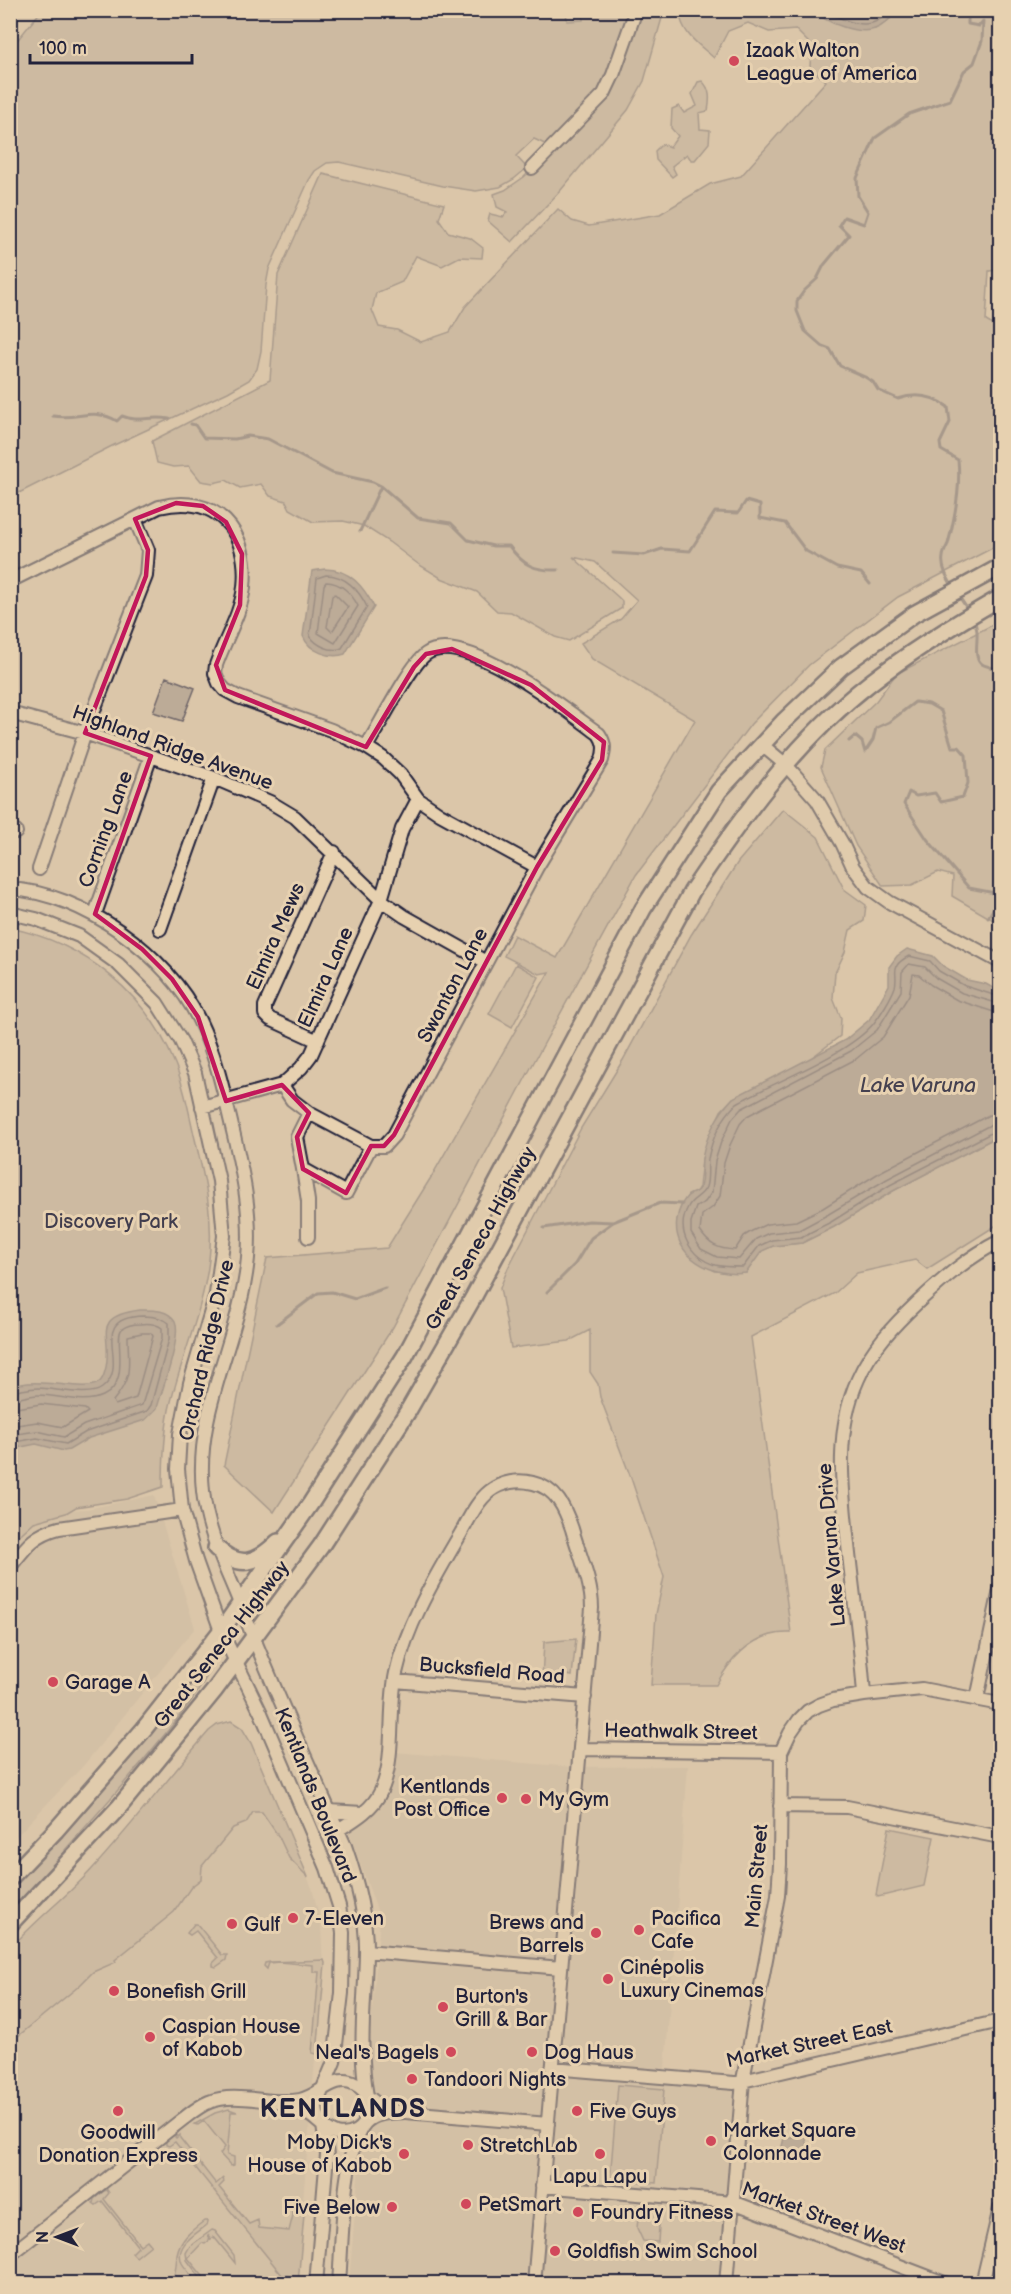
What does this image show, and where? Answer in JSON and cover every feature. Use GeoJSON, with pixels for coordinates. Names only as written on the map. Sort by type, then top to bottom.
{"type":"FeatureCollection","features":[{"type":"Feature","properties":{"kind":"main road","name":"Great Seneca Highway"},"geometry":{"type":"LineString","coordinates":[[10,1878],[56,1830],[144,1729],[221,1631],[311,1503],[405,1356],[643,909],[719,791],[834,673],[914,614],[1000,567]]}},
{"type":"Feature","properties":{"kind":"main road","name":"Great Seneca Highway"},"geometry":{"type":"LineString","coordinates":[[10,1924],[120,1806],[214,1691],[321,1546],[408,1411],[473,1298],[692,891],[730,835],[786,765],[843,706],[869,684],[926,643],[1000,598]]}},
{"type":"Feature","properties":{"kind":"main road"},"geometry":{"type":"LineString","coordinates":[[216,1548],[226,1557],[237,1561],[260,1558],[277,1543],[311,1503]]}},
{"type":"Feature","properties":{"kind":"street"},"geometry":{"type":"LineString","coordinates":[[532,168],[604,94],[636,10]]}},
{"type":"Feature","properties":{"kind":"street"},"geometry":{"type":"LineString","coordinates":[[10,581],[159,507],[176,503],[203,506],[234,530],[242,554],[244,587],[240,605],[216,665],[219,683],[225,690],[238,697],[310,722],[366,747],[383,758],[400,774],[418,799],[440,814],[537,867]]}},
{"type":"Feature","properties":{"kind":"street"},"geometry":{"type":"LineString","coordinates":[[39,869],[85,733],[146,576],[148,550],[135,519]]}},
{"type":"Feature","properties":{"kind":"street","name":"Swanton Lane"},"geometry":{"type":"LineString","coordinates":[[366,747],[414,667],[426,654],[439,649],[452,649],[508,672],[531,685],[599,734],[604,742],[602,760],[537,867],[394,1135],[384,1146],[370,1146]]}},
{"type":"Feature","properties":{"kind":"street","name":"Highland Ridge Avenue"},"geometry":{"type":"LineString","coordinates":[[10,713],[85,733],[214,778],[270,802],[295,817],[334,852],[381,900],[404,916],[486,962]]}},
{"type":"Feature","properties":{"kind":"street"},"geometry":{"type":"LineString","coordinates":[[762,745],[786,765],[817,800],[853,867],[868,887],[889,902],[1000,962]]}},
{"type":"Feature","properties":{"kind":"street","name":"Corning Lane"},"geometry":{"type":"LineString","coordinates":[[95,914],[151,756]]}},
{"type":"Feature","properties":{"kind":"street"},"geometry":{"type":"LineString","coordinates":[[160,929],[214,778]]}},
{"type":"Feature","properties":{"kind":"street","name":"Elmira Lane"},"geometry":{"type":"LineString","coordinates":[[202,1107],[282,1085],[301,1068],[318,1041],[381,900],[402,829],[418,799]]}},
{"type":"Feature","properties":{"kind":"street","name":"Elmira Mews"},"geometry":{"type":"LineString","coordinates":[[318,1041],[270,1019],[265,1014],[265,1006],[334,852]]}},
{"type":"Feature","properties":{"kind":"street","name":"Orchard Ridge Drive"},"geometry":{"type":"LineString","coordinates":[[10,889],[68,902],[95,914],[142,949],[178,988],[198,1017],[213,1052],[247,1198],[249,1241],[241,1299],[210,1406],[202,1452],[203,1490],[216,1548],[252,1637]]}},
{"type":"Feature","properties":{"kind":"street","name":"Orchard Ridge Drive"},"geometry":{"type":"LineString","coordinates":[[10,914],[36,919],[79,936],[118,964],[157,1003],[182,1041],[195,1073],[219,1181],[224,1236],[216,1294],[190,1383],[180,1434],[178,1469],[182,1510],[196,1561],[221,1631]]}},
{"type":"Feature","properties":{"kind":"street"},"geometry":{"type":"LineString","coordinates":[[282,1085],[292,1100],[309,1113],[370,1146],[346,1193],[303,1169]]}},
{"type":"Feature","properties":{"kind":"street"},"geometry":{"type":"LineString","coordinates":[[308,1237],[308,1201],[297,1137],[309,1113]]}},
{"type":"Feature","properties":{"kind":"street","name":"Lake Varuna Drive"},"geometry":{"type":"LineString","coordinates":[[864,1695],[842,1498],[842,1452],[849,1406],[863,1368],[899,1320],[955,1268],[1000,1242]]}},
{"type":"Feature","properties":{"kind":"street"},"geometry":{"type":"LineString","coordinates":[[338,1830],[378,1798],[385,1779],[395,1681],[401,1657],[426,1597],[479,1503],[488,1492],[502,1485],[526,1481],[544,1486],[560,1502],[569,1520],[589,1587],[592,1608],[534,2283]]}},
{"type":"Feature","properties":{"kind":"street"},"geometry":{"type":"LineString","coordinates":[[10,1567],[31,1541],[43,1532],[182,1510]]}},
{"type":"Feature","properties":{"kind":"street"},"geometry":{"type":"LineString","coordinates":[[977,1699],[1000,1590]]}},
{"type":"Feature","properties":{"kind":"street","name":"Kentlands Boulevard"},"geometry":{"type":"LineString","coordinates":[[221,1631],[261,1713],[315,1837],[339,1906],[343,1933],[342,1993],[334,2062],[325,2088]]}},
{"type":"Feature","properties":{"kind":"street","name":"Kentlands Boulevard"},"geometry":{"type":"LineString","coordinates":[[252,1637],[338,1830],[359,1892],[366,1951],[361,2051],[367,2096]]}},
{"type":"Feature","properties":{"kind":"street","name":"Bucksfield Road"},"geometry":{"type":"LineString","coordinates":[[395,1681],[585,1697]]}},
{"type":"Feature","properties":{"kind":"street","name":"Main Street"},"geometry":{"type":"LineString","coordinates":[[726,2283],[743,2080],[778,1896],[781,1752],[790,1733],[808,1711],[832,1700],[922,1689],[1000,1704]]}},
{"type":"Feature","properties":{"kind":"street","name":"Heathwalk Street"},"geometry":{"type":"LineString","coordinates":[[581,1749],[781,1752]]}},
{"type":"Feature","properties":{"kind":"street"},"geometry":{"type":"LineString","coordinates":[[780,1806],[847,1807],[1000,1837]]}},
{"type":"Feature","properties":{"kind":"street"},"geometry":{"type":"LineString","coordinates":[[330,1811],[362,1813]]}},
{"type":"Feature","properties":{"kind":"street"},"geometry":{"type":"LineString","coordinates":[[366,1951],[561,1968]]}},
{"type":"Feature","properties":{"kind":"street","name":"Market Street East"},"geometry":{"type":"LineString","coordinates":[[552,2067],[734,2083],[1000,2020]]}},
{"type":"Feature","properties":{"kind":"street"},"geometry":{"type":"LineString","coordinates":[[10,2255],[202,2105],[217,2099],[273,2101],[305,2099],[337,2081],[348,2081],[358,2085],[367,2096],[383,2108],[404,2112],[548,2124]]}},
{"type":"Feature","properties":{"kind":"street"},"geometry":{"type":"LineString","coordinates":[[316,2283],[327,2155],[323,2125],[317,2114],[316,2105],[325,2088]]}},
{"type":"Feature","properties":{"kind":"street"},"geometry":{"type":"LineString","coordinates":[[339,2283],[351,2157],[370,2109],[367,2096]]}},
{"type":"Feature","properties":{"kind":"street"},"geometry":{"type":"LineString","coordinates":[[273,2101],[305,2112],[336,2134],[345,2134],[360,2129],[366,2122],[382,2114],[404,2112]]}},
{"type":"Feature","properties":{"kind":"street","name":"Market Street West"},"geometry":{"type":"LineString","coordinates":[[542,2186],[733,2202],[947,2283]]}},
{"type":"Feature","properties":{"kind":"street"},"geometry":{"type":"LineString","coordinates":[[982,2283],[1000,2208]]}},
{"type":"Feature","properties":{"kind":"highlighted area"},"geometry":{"type":"Polygon","coordinates":[[[176,503],[203,506],[226,522],[242,554],[240,605],[216,665],[225,690],[366,747],[414,667],[426,654],[452,649],[531,685],[604,742],[602,760],[537,867],[394,1135],[384,1146],[371,1146],[346,1193],[303,1169],[297,1137],[309,1113],[282,1085],[226,1101],[198,1017],[172,979],[142,949],[95,914],[151,756],[85,733],[146,576],[148,550],[135,519],[176,503]]]}},
{"type":"Feature","properties":{"kind":"shaded area"},"geometry":{"type":"Polygon","coordinates":[[[154,1495],[195,1628],[84,1765],[11,1842],[11,1513],[87,1509],[154,1495]]]}},
{"type":"Feature","properties":{"kind":"shaded area"},"geometry":{"type":"Polygon","coordinates":[[[220,1735],[284,1823],[312,1888],[321,1924],[323,1967],[296,2283],[11,2283],[10,1956],[220,1735]]]}},
{"type":"Feature","properties":{"kind":"shaded area"},"geometry":{"type":"Polygon","coordinates":[[[394,1752],[573,1767],[688,1766],[664,2082],[734,2089],[718,2283],[349,2283],[380,1918],[341,1811],[389,1796],[394,1752]]]}},
{"type":"Feature","properties":{"kind":"green space"},"geometry":{"type":"Polygon","coordinates":[[[566,10],[567,21],[583,20],[583,12],[633,11],[604,88],[547,145],[534,139],[516,156],[527,168],[500,187],[476,191],[443,186],[339,162],[327,163],[315,171],[309,180],[269,269],[261,351],[257,369],[249,380],[11,497],[11,48],[41,11],[566,10]]]}},
{"type":"Feature","properties":{"kind":"green space"},"geometry":{"type":"Polygon","coordinates":[[[639,11],[664,11],[644,81],[628,110],[561,190],[512,242],[488,221],[490,214],[503,217],[507,212],[497,207],[494,194],[505,190],[524,177],[589,115],[639,11]]]}},
{"type":"Feature","properties":{"kind":"green space"},"geometry":{"type":"Polygon","coordinates":[[[679,11],[814,11],[817,14],[875,29],[890,19],[896,11],[1000,11],[1000,270],[989,271],[986,321],[1000,329],[1000,544],[898,597],[809,665],[751,724],[636,875],[393,1327],[274,1512],[224,1465],[267,1258],[387,1248],[430,1179],[549,972],[539,974],[504,956],[514,935],[557,958],[695,720],[592,659],[581,643],[621,619],[637,600],[595,562],[573,557],[622,601],[622,608],[569,641],[555,637],[511,612],[497,611],[477,592],[441,578],[364,526],[343,521],[313,522],[290,509],[286,501],[270,496],[261,484],[240,488],[226,480],[213,483],[201,481],[189,466],[173,467],[157,463],[152,441],[270,380],[278,275],[323,174],[444,204],[439,219],[448,232],[470,238],[483,248],[482,258],[459,257],[442,266],[416,256],[402,282],[376,293],[372,310],[379,327],[397,330],[421,342],[450,332],[465,307],[558,209],[572,221],[589,226],[660,214],[710,184],[741,176],[826,81],[810,68],[811,45],[796,30],[769,32],[748,23],[728,31],[714,58],[687,32],[679,11]]]}},
{"type":"Feature","properties":{"kind":"green space"},"geometry":{"type":"Polygon","coordinates":[[[702,81],[707,88],[709,99],[708,111],[699,113],[700,129],[710,130],[709,143],[695,160],[691,160],[687,154],[672,166],[676,174],[672,177],[656,160],[655,151],[662,144],[670,147],[678,136],[671,128],[672,109],[679,106],[684,113],[697,106],[692,94],[698,82],[702,81]]]}},
{"type":"Feature","properties":{"kind":"green space"},"geometry":{"type":"Polygon","coordinates":[[[1000,621],[1000,924],[952,896],[953,876],[938,872],[912,885],[883,886],[856,846],[821,767],[825,750],[876,701],[896,674],[1000,621]]]}},
{"type":"Feature","properties":{"kind":"green space"},"geometry":{"type":"Polygon","coordinates":[[[166,677],[195,688],[182,721],[153,712],[166,677]]]}},
{"type":"Feature","properties":{"kind":"green space"},"geometry":{"type":"Polygon","coordinates":[[[783,809],[818,837],[844,889],[866,905],[864,921],[850,930],[845,952],[835,973],[833,998],[841,1018],[840,1036],[807,1061],[733,1098],[721,1111],[702,1159],[699,1187],[696,1192],[688,1195],[682,1204],[677,1220],[714,1271],[746,1273],[761,1251],[773,1246],[802,1243],[834,1227],[893,1191],[1000,1135],[1000,1223],[927,1269],[915,1260],[857,1273],[835,1293],[751,1337],[791,1633],[766,1636],[746,1647],[729,1664],[716,1685],[651,1685],[656,1614],[664,1577],[631,1478],[600,1397],[598,1384],[590,1372],[590,1330],[569,1341],[511,1348],[500,1288],[508,1268],[581,1128],[623,1060],[691,935],[738,862],[783,809]]]}},
{"type":"Feature","properties":{"kind":"green space","name":"Discovery Park"},"geometry":{"type":"Polygon","coordinates":[[[10,928],[37,935],[88,959],[110,975],[148,1015],[163,1039],[182,1082],[205,1184],[210,1229],[209,1260],[202,1298],[169,1410],[164,1448],[163,1487],[127,1499],[76,1507],[66,1513],[34,1522],[13,1541],[11,1541],[10,928]]]}},
{"type":"Feature","properties":{"kind":"green space"},"geometry":{"type":"Polygon","coordinates":[[[516,964],[539,977],[512,1027],[489,1014],[516,964]]]}},
{"type":"Feature","properties":{"kind":"green space"},"geometry":{"type":"Polygon","coordinates":[[[576,1639],[572,1676],[567,1675],[566,1681],[542,1679],[544,1642],[576,1639]]]}},
{"type":"Feature","properties":{"kind":"green space"},"geometry":{"type":"Polygon","coordinates":[[[211,1656],[214,1662],[208,1674],[181,1715],[65,1850],[67,1854],[11,1914],[11,1888],[55,1841],[211,1656]]]}},
{"type":"Feature","properties":{"kind":"green space"},"geometry":{"type":"Polygon","coordinates":[[[231,1721],[242,1728],[251,1743],[308,1877],[289,1858],[279,1837],[262,1812],[253,1812],[246,1823],[233,1828],[202,1866],[201,1879],[191,1887],[174,1912],[115,1960],[116,1962],[93,1972],[11,2042],[11,1948],[93,1868],[209,1731],[217,1725],[231,1721]]]}},
{"type":"Feature","properties":{"kind":"green space"},"geometry":{"type":"Polygon","coordinates":[[[889,1828],[934,1837],[924,1886],[878,1897],[876,1895],[889,1828]]]}},
{"type":"Feature","properties":{"kind":"green space"},"geometry":{"type":"Polygon","coordinates":[[[194,1924],[197,1924],[222,1955],[227,1955],[226,1960],[216,1967],[213,1963],[218,1958],[196,1931],[190,1935],[187,1933],[194,1924]]]}},
{"type":"Feature","properties":{"kind":"green space"},"geometry":{"type":"Polygon","coordinates":[[[324,1960],[317,2054],[312,2053],[319,1972],[313,1972],[313,1965],[279,1962],[269,1963],[267,1969],[264,1966],[265,1963],[270,1962],[324,1960]]]}},
{"type":"Feature","properties":{"kind":"green space"},"geometry":{"type":"Polygon","coordinates":[[[618,2085],[664,2089],[656,2183],[610,2179],[618,2085]]]}},
{"type":"Feature","properties":{"kind":"green space"},"geometry":{"type":"Polygon","coordinates":[[[229,2109],[237,2112],[231,2112],[227,2155],[234,2157],[234,2165],[231,2166],[220,2154],[225,2147],[204,2121],[198,2125],[195,2124],[215,2113],[229,2109]]]}},
{"type":"Feature","properties":{"kind":"green space"},"geometry":{"type":"Polygon","coordinates":[[[180,2130],[175,2137],[180,2135],[216,2184],[223,2178],[224,2182],[219,2187],[249,2224],[258,2220],[259,2228],[289,2231],[293,2215],[292,2202],[305,2203],[298,2283],[290,2283],[291,2276],[282,2275],[175,2142],[169,2146],[166,2145],[166,2141],[180,2130]]]}},
{"type":"Feature","properties":{"kind":"green space"},"geometry":{"type":"Polygon","coordinates":[[[107,2190],[109,2193],[104,2199],[140,2245],[147,2240],[151,2245],[136,2257],[132,2253],[138,2247],[102,2201],[96,2205],[93,2203],[94,2199],[107,2190]]]}},
{"type":"Feature","properties":{"kind":"green space"},"geometry":{"type":"Polygon","coordinates":[[[639,2209],[660,2211],[658,2242],[643,2241],[637,2228],[639,2209]]]}},
{"type":"Feature","properties":{"kind":"green space"},"geometry":{"type":"Polygon","coordinates":[[[204,2221],[208,2221],[207,2225],[183,2245],[180,2257],[196,2283],[170,2283],[175,2273],[181,2244],[191,2231],[204,2221]]]}},
{"type":"Feature","properties":{"kind":"green space"},"geometry":{"type":"Polygon","coordinates":[[[212,2230],[234,2255],[235,2263],[214,2237],[211,2239],[208,2235],[210,2240],[205,2244],[202,2243],[188,2258],[206,2280],[202,2283],[187,2260],[186,2253],[190,2246],[212,2230]]]}},
{"type":"Feature","properties":{"kind":"water"},"geometry":{"type":"Polygon","coordinates":[[[814,11],[896,11],[881,26],[875,29],[860,30],[843,27],[826,20],[814,11]]]}},
{"type":"Feature","properties":{"kind":"water"},"geometry":{"type":"Polygon","coordinates":[[[325,569],[342,572],[355,580],[374,607],[345,654],[333,656],[315,650],[303,636],[312,571],[325,569]]]}},
{"type":"Feature","properties":{"kind":"water","name":"Lake Varuna"},"geometry":{"type":"Polygon","coordinates":[[[907,949],[933,956],[943,966],[967,980],[986,984],[1000,992],[1000,1135],[893,1191],[834,1227],[802,1243],[773,1246],[762,1251],[746,1273],[721,1272],[697,1262],[681,1244],[677,1232],[677,1219],[685,1199],[700,1187],[704,1150],[709,1134],[722,1111],[733,1098],[845,1040],[869,1020],[889,985],[889,967],[897,956],[907,949]]]}},
{"type":"Feature","properties":{"kind":"water"},"geometry":{"type":"Polygon","coordinates":[[[140,1310],[159,1311],[168,1314],[175,1321],[174,1350],[157,1408],[145,1420],[89,1438],[69,1450],[64,1451],[36,1444],[11,1449],[11,1387],[34,1383],[91,1386],[98,1383],[105,1371],[108,1324],[124,1313],[140,1310]]]}},
{"type":"Feature","properties":{"kind":"water"},"geometry":{"type":"Polygon","coordinates":[[[804,2135],[808,2149],[800,2160],[783,2154],[784,2151],[781,2150],[784,2138],[804,2135]]]}},
{"type":"Feature","properties":{"kind":"waterway"},"geometry":{"type":"LineString","coordinates":[[953,587],[943,565],[953,523],[959,481],[958,460],[941,450],[940,443],[950,422],[948,407],[924,396],[898,399],[878,390],[873,382],[865,377],[840,366],[830,349],[822,346],[805,331],[797,311],[797,301],[817,279],[824,265],[849,235],[839,225],[844,217],[864,224],[868,212],[858,196],[857,178],[875,138],[909,114],[950,100],[964,71],[974,63],[982,41],[983,21],[979,26],[968,24],[968,10]]}},
{"type":"Feature","properties":{"kind":"waterway"},"geometry":{"type":"LineString","coordinates":[[53,416],[93,414],[117,421],[122,416],[134,419],[169,419]]}},
{"type":"Feature","properties":{"kind":"waterway"},"geometry":{"type":"LineString","coordinates":[[191,424],[195,425],[204,438],[235,439],[248,436],[268,439],[332,473],[373,482],[381,486],[418,518],[451,523],[468,540],[493,546],[509,546],[530,566],[558,570]]}},
{"type":"Feature","properties":{"kind":"waterway"},"geometry":{"type":"LineString","coordinates":[[360,531],[381,486]]}},
{"type":"Feature","properties":{"kind":"waterway"},"geometry":{"type":"LineString","coordinates":[[613,553],[644,555],[662,549],[690,551],[715,512],[738,513],[746,501],[760,505],[760,518],[785,523],[806,551],[837,568],[861,573],[870,584]]}},
{"type":"Feature","properties":{"kind":"waterway"},"geometry":{"type":"LineString","coordinates":[[958,595],[968,610]]}},
{"type":"Feature","properties":{"kind":"waterway"},"geometry":{"type":"LineString","coordinates":[[973,618],[976,624],[979,660],[984,665],[1000,670]]}},
{"type":"Feature","properties":{"kind":"waterway"},"geometry":{"type":"LineString","coordinates":[[849,741],[855,736],[862,742],[865,752],[873,740],[876,728],[889,722],[915,702],[929,704],[941,711],[952,747],[959,747],[966,755],[968,783],[963,797],[941,802],[935,793],[916,796],[909,792],[904,804],[927,839],[969,888],[1000,894]]}},
{"type":"Feature","properties":{"kind":"waterway"},"geometry":{"type":"LineString","coordinates":[[1000,710],[997,721],[1000,732]]}},
{"type":"Feature","properties":{"kind":"waterway"},"geometry":{"type":"LineString","coordinates":[[988,918],[1000,897]]}},
{"type":"Feature","properties":{"kind":"waterway"},"geometry":{"type":"LineString","coordinates":[[544,1228],[589,1221],[613,1222],[660,1203],[682,1204]]}},
{"type":"Feature","properties":{"kind":"waterway"},"geometry":{"type":"LineString","coordinates":[[547,1292],[575,1264],[591,1238],[613,1222]]}},
{"type":"Feature","properties":{"kind":"waterway"},"geometry":{"type":"LineString","coordinates":[[277,1324],[318,1293],[332,1292],[355,1299],[385,1288]]}},
{"type":"Feature","properties":{"kind":"place","name":"Izaak Walton League of America"},"geometry":{"type":"Point","coordinates":[734,61]}},
{"type":"Feature","properties":{"kind":"place","name":"Garage A"},"geometry":{"type":"Point","coordinates":[53,1682]}},
{"type":"Feature","properties":{"kind":"place","name":"Kentlands Post Office"},"geometry":{"type":"Point","coordinates":[502,1798]}},
{"type":"Feature","properties":{"kind":"place","name":"My Gym"},"geometry":{"type":"Point","coordinates":[526,1799]}},
{"type":"Feature","properties":{"kind":"place","name":"7-Eleven"},"geometry":{"type":"Point","coordinates":[293,1918]}},
{"type":"Feature","properties":{"kind":"place","name":"Gulf"},"geometry":{"type":"Point","coordinates":[232,1924]}},
{"type":"Feature","properties":{"kind":"place","name":"Pacifica Cafe"},"geometry":{"type":"Point","coordinates":[639,1930]}},
{"type":"Feature","properties":{"kind":"place","name":"Brews and Barrels"},"geometry":{"type":"Point","coordinates":[596,1933]}},
{"type":"Feature","properties":{"kind":"place","name":"Cinépolis Luxury Cinemas"},"geometry":{"type":"Point","coordinates":[608,1979]}},
{"type":"Feature","properties":{"kind":"place","name":"Bonefish Grill"},"geometry":{"type":"Point","coordinates":[114,1991]}},
{"type":"Feature","properties":{"kind":"place","name":"Burton's Grill & Bar"},"geometry":{"type":"Point","coordinates":[443,2007]}},
{"type":"Feature","properties":{"kind":"place","name":"Caspian House of Kabob"},"geometry":{"type":"Point","coordinates":[150,2037]}},
{"type":"Feature","properties":{"kind":"place","name":"Neal's Bagels"},"geometry":{"type":"Point","coordinates":[451,2052]}},
{"type":"Feature","properties":{"kind":"place","name":"Dog Haus"},"geometry":{"type":"Point","coordinates":[532,2052]}},
{"type":"Feature","properties":{"kind":"place","name":"Tandoori Nights"},"geometry":{"type":"Point","coordinates":[412,2079]}},
{"type":"Feature","properties":{"kind":"place","name":"Goodwill Donation Express"},"geometry":{"type":"Point","coordinates":[118,2111]}},
{"type":"Feature","properties":{"kind":"place","name":"Five Guys"},"geometry":{"type":"Point","coordinates":[577,2111]}},
{"type":"Feature","properties":{"kind":"place","name":"Market Square Colonnade"},"geometry":{"type":"Point","coordinates":[711,2141]}},
{"type":"Feature","properties":{"kind":"place","name":"StretchLab"},"geometry":{"type":"Point","coordinates":[468,2145]}},
{"type":"Feature","properties":{"kind":"place","name":"Moby Dick's House of Kabob"},"geometry":{"type":"Point","coordinates":[404,2154]}},
{"type":"Feature","properties":{"kind":"place","name":"Lapu Lapu"},"geometry":{"type":"Point","coordinates":[600,2154]}},
{"type":"Feature","properties":{"kind":"place","name":"PetSmart"},"geometry":{"type":"Point","coordinates":[466,2204]}},
{"type":"Feature","properties":{"kind":"place","name":"Five Below"},"geometry":{"type":"Point","coordinates":[392,2207]}},
{"type":"Feature","properties":{"kind":"place","name":"Foundry Fitness"},"geometry":{"type":"Point","coordinates":[578,2212]}},
{"type":"Feature","properties":{"kind":"place","name":"Goldfish Swim School"},"geometry":{"type":"Point","coordinates":[555,2251]}},
{"type":"Feature","properties":{"kind":"district","name":"KENTLANDS"},"geometry":{"type":"Point","coordinates":[343,2108]}}]}
